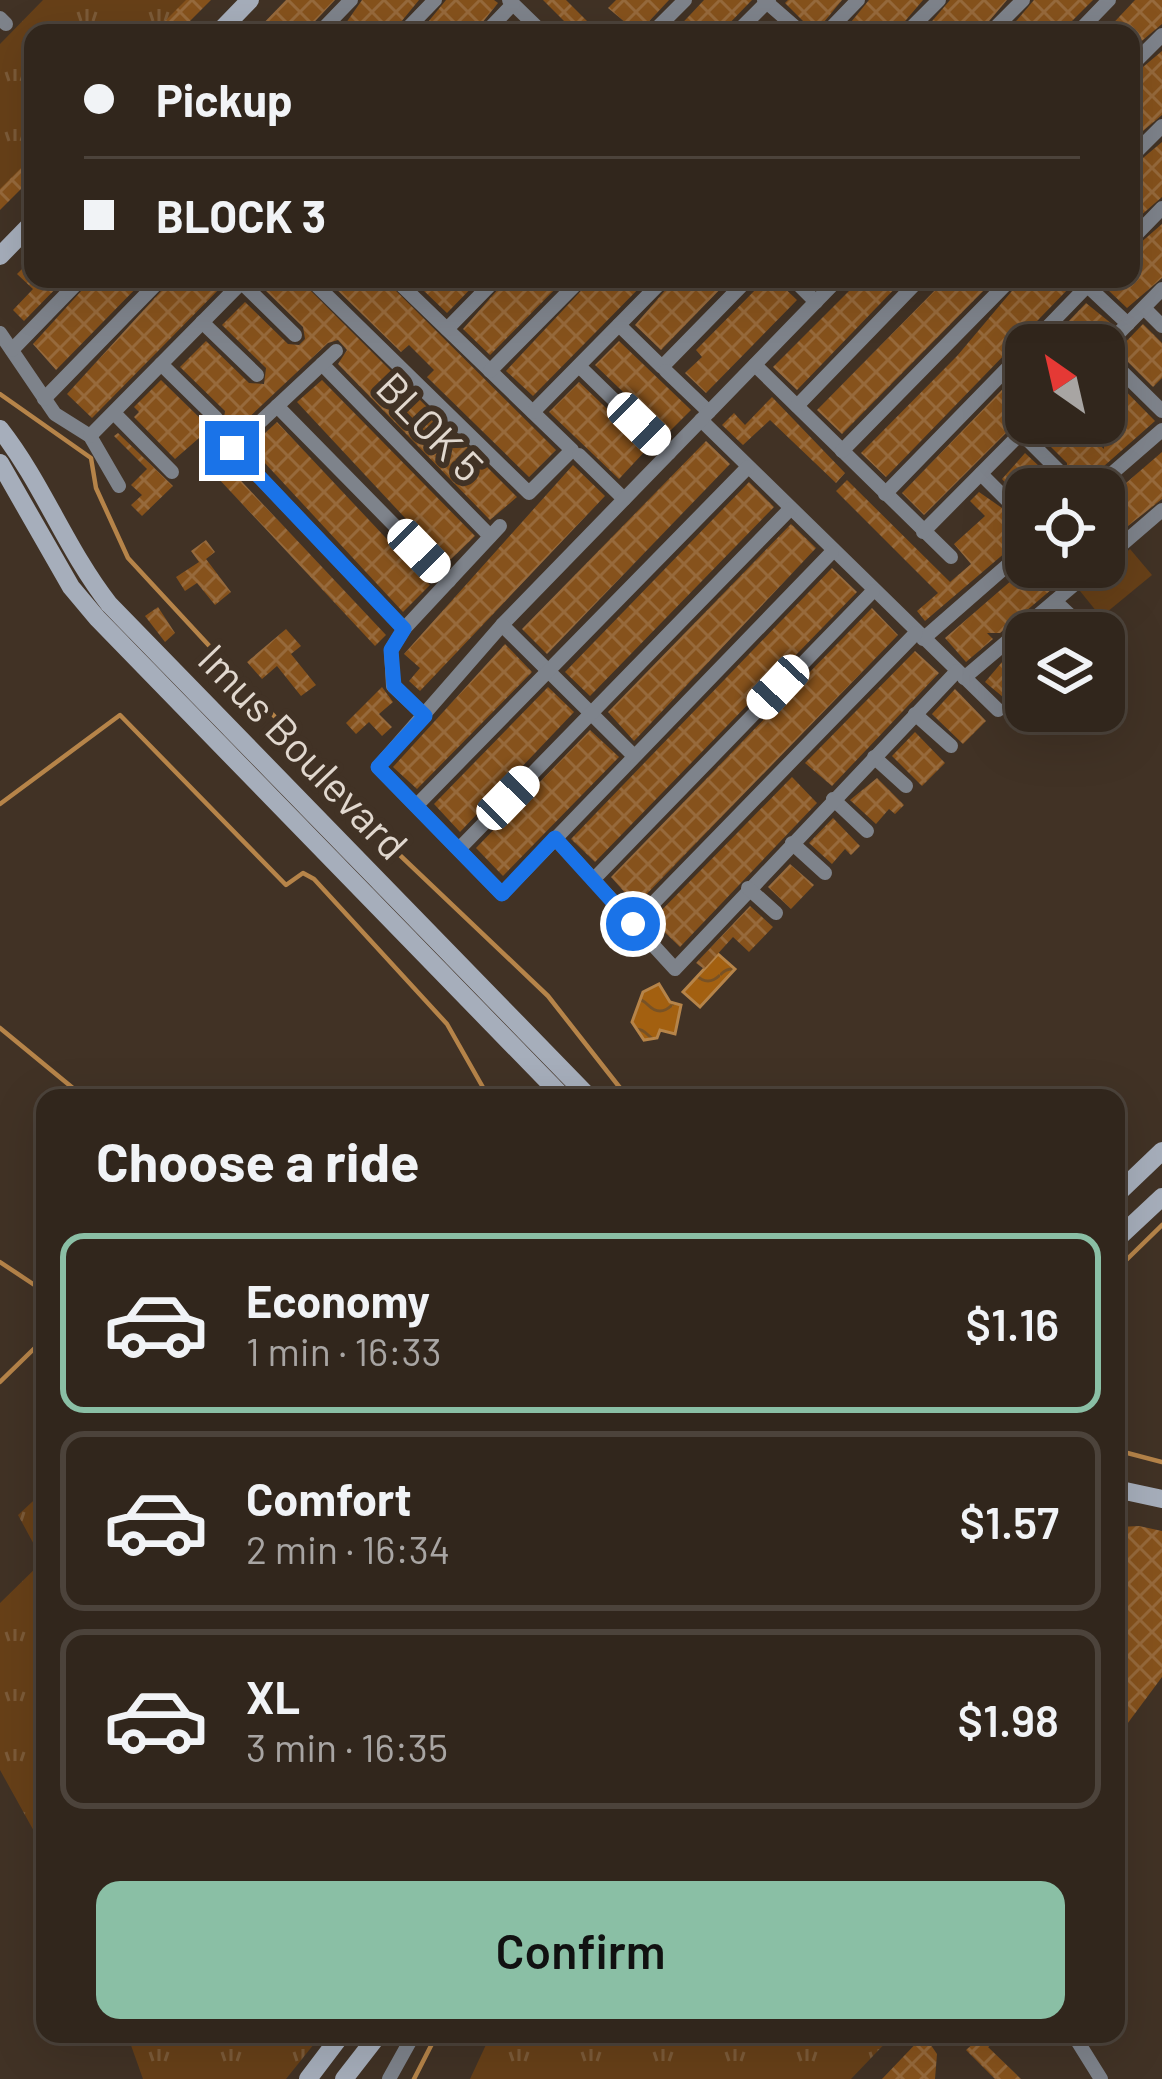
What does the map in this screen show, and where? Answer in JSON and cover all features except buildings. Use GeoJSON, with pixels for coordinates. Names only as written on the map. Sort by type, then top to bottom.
{"type":"FeatureCollection","features":[{"type":"Feature","properties":{"kind":"main road"},"geometry":{"type":"LineString","coordinates":[[227,24],[250,0]]}},
{"type":"Feature","properties":{"kind":"main road"},"geometry":{"type":"LineString","coordinates":[[0,256],[24,231]]}},
{"type":"Feature","properties":{"kind":"main road","name":"Imus Boulevard"},"geometry":{"type":"LineString","coordinates":[[0,429],[25,460],[67,542],[109,604],[581,1089]]}},
{"type":"Feature","properties":{"kind":"main road","name":"Imus Boulevard"},"geometry":{"type":"LineString","coordinates":[[0,463],[71,586],[97,618],[555,1089]]}},
{"type":"Feature","properties":{"kind":"main road"},"geometry":{"type":"LineString","coordinates":[[1125,1186],[1162,1151]]}},
{"type":"Feature","properties":{"kind":"main road"},"geometry":{"type":"LineString","coordinates":[[1125,1232],[1162,1197]]}},
{"type":"Feature","properties":{"kind":"main road"},"geometry":{"type":"LineString","coordinates":[[1125,1491],[1162,1499]]}},
{"type":"Feature","properties":{"kind":"main road"},"geometry":{"type":"LineString","coordinates":[[308,2079],[335,2043]]}},
{"type":"Feature","properties":{"kind":"main road"},"geometry":{"type":"LineString","coordinates":[[344,2079],[372,2043]]}},
{"type":"Feature","properties":{"kind":"street"},"geometry":{"type":"LineString","coordinates":[[328,24],[351,0]]}},
{"type":"Feature","properties":{"kind":"street"},"geometry":{"type":"LineString","coordinates":[[412,24],[435,0]]}},
{"type":"Feature","properties":{"kind":"street"},"geometry":{"type":"LineString","coordinates":[[661,24],[685,0]]}},
{"type":"Feature","properties":{"kind":"street"},"geometry":{"type":"LineString","coordinates":[[835,24],[858,0]]}},
{"type":"Feature","properties":{"kind":"street"},"geometry":{"type":"LineString","coordinates":[[915,24],[939,0]]}},
{"type":"Feature","properties":{"kind":"street"},"geometry":{"type":"LineString","coordinates":[[1000,24],[1023,0]]}},
{"type":"Feature","properties":{"kind":"street"},"geometry":{"type":"LineString","coordinates":[[1086,24],[1109,0]]}},
{"type":"Feature","properties":{"kind":"street"},"geometry":{"type":"LineString","coordinates":[[744,24],[766,1],[792,24]]}},
{"type":"Feature","properties":{"kind":"street"},"geometry":{"type":"LineString","coordinates":[[511,2],[534,24]]}},
{"type":"Feature","properties":{"kind":"street"},"geometry":{"type":"LineString","coordinates":[[1140,57],[1162,35]]}},
{"type":"Feature","properties":{"kind":"street"},"geometry":{"type":"LineString","coordinates":[[1140,149],[1162,126]]}},
{"type":"Feature","properties":{"kind":"street"},"geometry":{"type":"LineString","coordinates":[[1140,231],[1162,208]]}},
{"type":"Feature","properties":{"kind":"street"},"geometry":{"type":"LineString","coordinates":[[12,350],[72,288]]}},
{"type":"Feature","properties":{"kind":"street"},"geometry":{"type":"LineString","coordinates":[[44,399],[152,288]]}},
{"type":"Feature","properties":{"kind":"street"},"geometry":{"type":"LineString","coordinates":[[90,436],[236,288]]}},
{"type":"Feature","properties":{"kind":"street"},"geometry":{"type":"LineString","coordinates":[[250,288],[295,335]]}},
{"type":"Feature","properties":{"kind":"street"},"geometry":{"type":"LineString","coordinates":[[319,288],[529,493],[572,450],[409,288]]}},
{"type":"Feature","properties":{"kind":"street"},"geometry":{"type":"LineString","coordinates":[[447,329],[487,288]]}},
{"type":"Feature","properties":{"kind":"street"},"geometry":{"type":"LineString","coordinates":[[490,371],[572,288]]}},
{"type":"Feature","properties":{"kind":"street"},"geometry":{"type":"LineString","coordinates":[[533,412],[655,288]]}},
{"type":"Feature","properties":{"kind":"street"},"geometry":{"type":"LineString","coordinates":[[619,325],[662,367],[739,288]]}},
{"type":"Feature","properties":{"kind":"street"},"geometry":{"type":"LineString","coordinates":[[802,288],[816,302]]}},
{"type":"Feature","properties":{"kind":"street"},"geometry":{"type":"LineString","coordinates":[[829,288],[502,625],[378,767],[502,894],[832,553]]}},
{"type":"Feature","properties":{"kind":"street"},"geometry":{"type":"LineString","coordinates":[[797,406],[911,288]]}},
{"type":"Feature","properties":{"kind":"street"},"geometry":{"type":"LineString","coordinates":[[842,451],[1002,288]]}},
{"type":"Feature","properties":{"kind":"street"},"geometry":{"type":"LineString","coordinates":[[1049,324],[1081,288]]}},
{"type":"Feature","properties":{"kind":"street"},"geometry":{"type":"LineString","coordinates":[[1094,288],[1128,324]]}},
{"type":"Feature","properties":{"kind":"street"},"geometry":{"type":"LineString","coordinates":[[1125,327],[1162,290]]}},
{"type":"Feature","properties":{"kind":"street"},"geometry":{"type":"LineString","coordinates":[[1144,308],[1162,326]]}},
{"type":"Feature","properties":{"kind":"street"},"geometry":{"type":"LineString","coordinates":[[202,322],[257,375]]}},
{"type":"Feature","properties":{"kind":"street"},"geometry":{"type":"LineString","coordinates":[[0,333],[56,414],[90,436],[119,486]]}},
{"type":"Feature","properties":{"kind":"street"},"geometry":{"type":"LineString","coordinates":[[215,464],[336,351]]}},
{"type":"Feature","properties":{"kind":"street"},"geometry":{"type":"LineString","coordinates":[[161,364],[216,418]]}},
{"type":"Feature","properties":{"kind":"street","name":"BLOK 5"},"geometry":{"type":"LineString","coordinates":[[322,364],[495,531],[448,581]]}},
{"type":"Feature","properties":{"kind":"street"},"geometry":{"type":"LineString","coordinates":[[755,365],[951,557]]}},
{"type":"Feature","properties":{"kind":"street"},"geometry":{"type":"LineString","coordinates":[[579,366],[669,453]]}},
{"type":"Feature","properties":{"kind":"street"},"geometry":{"type":"LineString","coordinates":[[666,370],[748,467],[998,710]]}},
{"type":"Feature","properties":{"kind":"street"},"geometry":{"type":"LineString","coordinates":[[885,494],[1005,371]]}},
{"type":"Feature","properties":{"kind":"street"},"geometry":{"type":"LineString","coordinates":[[1125,373],[1162,411]]}},
{"type":"Feature","properties":{"kind":"street"},"geometry":{"type":"LineString","coordinates":[[277,406],[448,581],[391,650],[394,686],[425,716]]}},
{"type":"Feature","properties":{"kind":"street"},"geometry":{"type":"LineString","coordinates":[[114,412],[172,472]]}},
{"type":"Feature","properties":{"kind":"street"},"geometry":{"type":"LineString","coordinates":[[1118,468],[1162,430]]}},
{"type":"Feature","properties":{"kind":"street"},"geometry":{"type":"LineString","coordinates":[[923,532],[1010,444]]}},
{"type":"Feature","properties":{"kind":"street"},"geometry":{"type":"LineString","coordinates":[[1038,444],[1056,468]]}},
{"type":"Feature","properties":{"kind":"street"},"geometry":{"type":"LineString","coordinates":[[232,448],[404,629]]}},
{"type":"Feature","properties":{"kind":"street"},"geometry":{"type":"LineString","coordinates":[[579,455],[625,499]]}},
{"type":"Feature","properties":{"kind":"street"},"geometry":{"type":"LineString","coordinates":[[416,805],[748,467]]}},
{"type":"Feature","properties":{"kind":"street"},"geometry":{"type":"LineString","coordinates":[[981,474],[1005,498]]}},
{"type":"Feature","properties":{"kind":"street"},"geometry":{"type":"LineString","coordinates":[[458,849],[790,509]]}},
{"type":"Feature","properties":{"kind":"street"},"geometry":{"type":"LineString","coordinates":[[1125,542],[1162,510]]}},
{"type":"Feature","properties":{"kind":"street"},"geometry":{"type":"LineString","coordinates":[[633,924],[920,636],[1005,566]]}},
{"type":"Feature","properties":{"kind":"street"},"geometry":{"type":"LineString","coordinates":[[1042,612],[1070,588]]}},
{"type":"Feature","properties":{"kind":"street"},"geometry":{"type":"LineString","coordinates":[[593,880],[873,591]]}},
{"type":"Feature","properties":{"kind":"street"},"geometry":{"type":"LineString","coordinates":[[1055,601],[1067,612]]}},
{"type":"Feature","properties":{"kind":"street"},"geometry":{"type":"LineString","coordinates":[[502,625],[634,756]]}},
{"type":"Feature","properties":{"kind":"street"},"geometry":{"type":"LineString","coordinates":[[555,838],[675,969],[915,714],[1005,643]]}},
{"type":"Feature","properties":{"kind":"street"},"geometry":{"type":"LineString","coordinates":[[915,714],[951,746]]}},
{"type":"Feature","properties":{"kind":"street"},"geometry":{"type":"LineString","coordinates":[[874,757],[906,786]]}},
{"type":"Feature","properties":{"kind":"street"},"geometry":{"type":"LineString","coordinates":[[833,800],[867,831]]}},
{"type":"Feature","properties":{"kind":"street"},"geometry":{"type":"LineString","coordinates":[[792,843],[824,873]]}},
{"type":"Feature","properties":{"kind":"street"},"geometry":{"type":"LineString","coordinates":[[748,888],[776,913]]}},
{"type":"Feature","properties":{"kind":"street"},"geometry":{"type":"LineString","coordinates":[[389,2079],[409,2043]]}},
{"type":"Feature","properties":{"kind":"street"},"geometry":{"type":"LineString","coordinates":[[1078,2043],[1101,2079]]}},
{"type":"Feature","properties":{"kind":"green space"},"geometry":{"type":"Polygon","coordinates":[[[43,0],[192,0],[168,24],[24,24],[24,170],[0,194],[0,44],[43,0]]]}},
{"type":"Feature","properties":{"kind":"green space"},"geometry":{"type":"Polygon","coordinates":[[[1130,549],[1152,575],[1107,612],[1097,612],[1080,591],[1125,588],[1125,553],[1130,549]]]}},
{"type":"Feature","properties":{"kind":"green space"},"geometry":{"type":"Polygon","coordinates":[[[36,1498],[36,1548],[18,1515],[36,1498]]]}},
{"type":"Feature","properties":{"kind":"green space"},"geometry":{"type":"Polygon","coordinates":[[[36,1568],[36,1835],[0,1770],[0,1603],[36,1568]]]}},
{"type":"Feature","properties":{"kind":"green space"},"geometry":{"type":"Polygon","coordinates":[[[130,2043],[315,2043],[286,2079],[143,2079],[130,2043]]]}},
{"type":"Feature","properties":{"kind":"green space"},"geometry":{"type":"Polygon","coordinates":[[[487,2043],[885,2043],[851,2079],[470,2079],[487,2043]]]}},
{"type":"Feature","properties":{"kind":"water"},"geometry":{"type":"Polygon","coordinates":[[[718,954],[735,969],[700,1007],[683,992],[718,954]]]}},
{"type":"Feature","properties":{"kind":"water"},"geometry":{"type":"Polygon","coordinates":[[[659,984],[670,1002],[681,1005],[675,1034],[660,1030],[657,1038],[644,1040],[632,1022],[643,992],[659,984]]]}},
{"type":"Feature","properties":{"kind":"waterway"},"geometry":{"type":"LineString","coordinates":[[0,394],[91,458],[96,488],[128,558],[313,758],[345,803],[548,996],[621,1089]]}},
{"type":"Feature","properties":{"kind":"waterway"},"geometry":{"type":"LineString","coordinates":[[0,804],[120,715],[286,885],[303,873],[314,879],[447,1024],[484,1089]]}},
{"type":"Feature","properties":{"kind":"waterway"},"geometry":{"type":"LineString","coordinates":[[0,1028],[74,1089]]}},
{"type":"Feature","properties":{"kind":"waterway"},"geometry":{"type":"LineString","coordinates":[[1125,1261],[1162,1225]]}},
{"type":"Feature","properties":{"kind":"waterway"},"geometry":{"type":"LineString","coordinates":[[0,1262],[36,1286]]}},
{"type":"Feature","properties":{"kind":"waterway"},"geometry":{"type":"LineString","coordinates":[[0,1382],[36,1347]]}},
{"type":"Feature","properties":{"kind":"waterway"},"geometry":{"type":"LineString","coordinates":[[1125,1452],[1162,1462]]}},
{"type":"Feature","properties":{"kind":"waterway"},"geometry":{"type":"LineString","coordinates":[[414,2079],[432,2043]]}},
{"type":"Feature","properties":{"kind":"route"},"geometry":{"type":"LineString","coordinates":[[232,448],[404,629],[391,650],[394,686],[425,716],[378,767],[502,894],[555,838],[633,924]]}}]}
